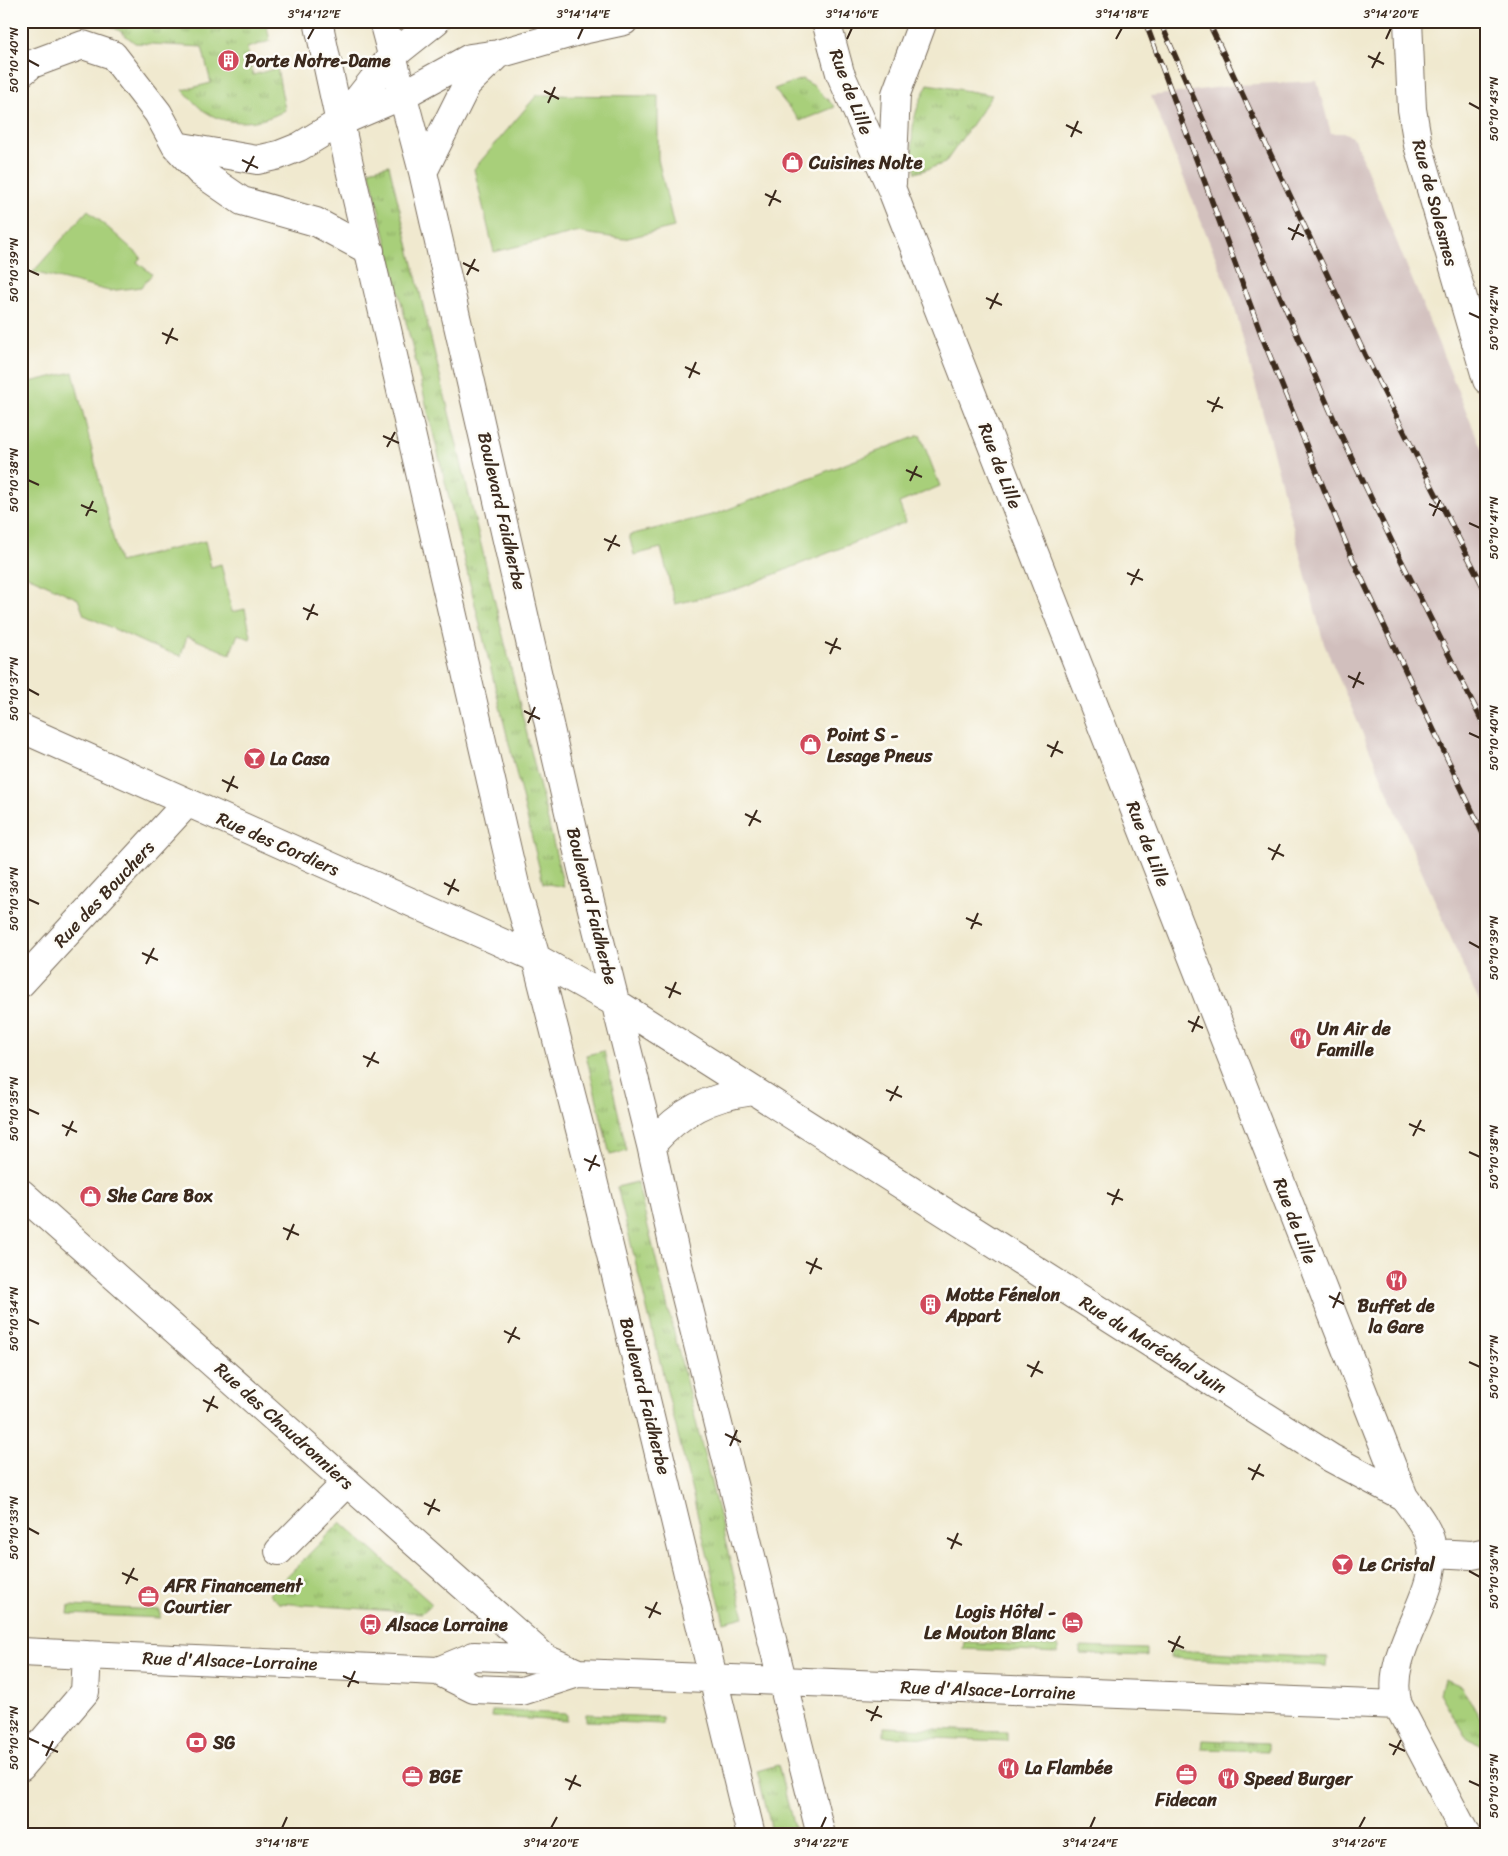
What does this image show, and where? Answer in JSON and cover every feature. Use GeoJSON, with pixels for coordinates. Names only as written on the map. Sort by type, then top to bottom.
{"type":"FeatureCollection","features":[{"type":"Feature","properties":{"kind":"street","name":"Boulevard Faidherbe"},"geometry":{"type":"LineString","coordinates":[[318,21],[516,889],[536,958],[751,1835]]}},
{"type":"Feature","properties":{"kind":"street","name":"Boulevard Faidherbe"},"geometry":{"type":"LineString","coordinates":[[383,21],[423,172],[582,869],[651,1145],[675,1253],[821,1835]]}},
{"type":"Feature","properties":{"kind":"street"},"geometry":{"type":"LineString","coordinates":[[340,122],[392,56],[436,21]]}},
{"type":"Feature","properties":{"kind":"street"},"geometry":{"type":"LineString","coordinates":[[176,146],[257,160],[299,147],[340,122],[403,95],[470,58],[498,54],[582,30],[624,21]]}},
{"type":"Feature","properties":{"kind":"street","name":"Rue de Lille"},"geometry":{"type":"LineString","coordinates":[[826,21],[840,73],[892,190],[1404,1497],[1428,1533],[1433,1553]]}},
{"type":"Feature","properties":{"kind":"street","name":"Rue de Lille"},"geometry":{"type":"LineString","coordinates":[[892,190],[896,94],[923,21]]}},
{"type":"Feature","properties":{"kind":"street","name":"Rue de Solesmes"},"geometry":{"type":"LineString","coordinates":[[1408,21],[1412,109],[1418,144],[1487,380]]}},
{"type":"Feature","properties":{"kind":"street"},"geometry":{"type":"LineString","coordinates":[[21,74],[32,64],[83,45],[113,56],[158,112],[176,146],[200,172],[242,201],[316,222],[370,252]]}},
{"type":"Feature","properties":{"kind":"street"},"geometry":{"type":"LineString","coordinates":[[423,172],[467,84],[498,54]]}},
{"type":"Feature","properties":{"kind":"street","name":"Rue des Cordiers"},"geometry":{"type":"LineString","coordinates":[[21,728],[186,804],[536,958]]}},
{"type":"Feature","properties":{"kind":"street","name":"Rue des Bouchers"},"geometry":{"type":"LineString","coordinates":[[21,983],[186,804]]}},
{"type":"Feature","properties":{"kind":"street","name":"Boulevard Faidherbe"},"geometry":{"type":"LineString","coordinates":[[536,958],[616,1003]]}},
{"type":"Feature","properties":{"kind":"street","name":"Rue du Maréchal Juin"},"geometry":{"type":"LineString","coordinates":[[616,1003],[1331,1458],[1404,1497]]}},
{"type":"Feature","properties":{"kind":"street"},"geometry":{"type":"LineString","coordinates":[[651,1145],[691,1109],[727,1095],[753,1091]]}},
{"type":"Feature","properties":{"kind":"street","name":"Rue des Chaudronniers"},"geometry":{"type":"LineString","coordinates":[[21,1193],[546,1658]]}},
{"type":"Feature","properties":{"kind":"street"},"geometry":{"type":"LineString","coordinates":[[279,1551],[347,1482]]}},
{"type":"Feature","properties":{"kind":"street"},"geometry":{"type":"LineString","coordinates":[[1466,1835],[1398,1705],[1394,1693],[1395,1674],[1428,1580],[1433,1553],[1472,1555],[1487,1552]]}},
{"type":"Feature","properties":{"kind":"street","name":"Rue d'Alsace-Lorraine"},"geometry":{"type":"LineString","coordinates":[[21,1652],[438,1671],[474,1689],[522,1691],[578,1673],[1398,1705]]}},
{"type":"Feature","properties":{"kind":"street"},"geometry":{"type":"LineString","coordinates":[[21,1768],[85,1692],[87,1655]]}},
{"type":"Feature","properties":{"kind":"street","name":"Rue d'Alsace-Lorraine"},"geometry":{"type":"LineString","coordinates":[[438,1671],[474,1656],[546,1658],[578,1673]]}},
{"type":"Feature","properties":{"kind":"shaded area"},"geometry":{"type":"Polygon","coordinates":[[[1317,81],[1331,133],[1346,133],[1355,140],[1487,462],[1487,1016],[1472,987],[1324,644],[1233,301],[1151,96],[1238,85],[1317,81]]]}},
{"type":"Feature","properties":{"kind":"green space"},"geometry":{"type":"Polygon","coordinates":[[[101,21],[266,21],[270,41],[247,48],[253,75],[277,68],[285,110],[276,115],[246,122],[235,122],[215,117],[200,107],[183,90],[211,83],[202,47],[135,43],[120,31],[101,21]]]}},
{"type":"Feature","properties":{"kind":"green space"},"geometry":{"type":"Polygon","coordinates":[[[802,79],[814,86],[835,107],[800,121],[774,89],[802,79]]]}},
{"type":"Feature","properties":{"kind":"green space"},"geometry":{"type":"Polygon","coordinates":[[[928,84],[992,95],[945,163],[916,173],[912,138],[913,127],[918,106],[928,84]]]}},
{"type":"Feature","properties":{"kind":"green space"},"geometry":{"type":"Polygon","coordinates":[[[537,95],[658,96],[658,159],[674,227],[624,239],[576,232],[494,252],[474,169],[537,95]]]}},
{"type":"Feature","properties":{"kind":"green space"},"geometry":{"type":"Polygon","coordinates":[[[389,165],[564,887],[543,883],[369,170],[389,165]]]}},
{"type":"Feature","properties":{"kind":"green space"},"geometry":{"type":"Polygon","coordinates":[[[88,210],[141,257],[137,262],[152,274],[141,287],[109,291],[33,272],[88,210]]]}},
{"type":"Feature","properties":{"kind":"green space"},"geometry":{"type":"Polygon","coordinates":[[[73,372],[119,562],[205,541],[211,567],[221,564],[232,612],[245,609],[251,636],[250,639],[238,634],[230,654],[187,636],[181,656],[149,645],[84,615],[78,599],[21,573],[21,384],[73,372]]]}},
{"type":"Feature","properties":{"kind":"green space"},"geometry":{"type":"Polygon","coordinates":[[[920,435],[940,486],[899,503],[906,522],[735,590],[675,604],[661,548],[634,555],[629,535],[716,514],[920,435]]]}},
{"type":"Feature","properties":{"kind":"green space"},"geometry":{"type":"Polygon","coordinates":[[[604,1051],[627,1151],[610,1155],[586,1055],[604,1051]]]}},
{"type":"Feature","properties":{"kind":"green space"},"geometry":{"type":"Polygon","coordinates":[[[637,1182],[744,1617],[724,1622],[617,1187],[637,1182]]]}},
{"type":"Feature","properties":{"kind":"green space"},"geometry":{"type":"Polygon","coordinates":[[[341,1522],[432,1604],[422,1613],[279,1603],[269,1594],[341,1522]]]}},
{"type":"Feature","properties":{"kind":"green space"},"geometry":{"type":"Polygon","coordinates":[[[69,1606],[160,1610],[160,1618],[68,1614],[69,1606]]]}},
{"type":"Feature","properties":{"kind":"green space"},"geometry":{"type":"Polygon","coordinates":[[[964,1642],[1058,1646],[1058,1653],[963,1649],[964,1642]]]}},
{"type":"Feature","properties":{"kind":"green space"},"geometry":{"type":"Polygon","coordinates":[[[1080,1647],[1147,1649],[1147,1656],[1080,1654],[1080,1647]]]}},
{"type":"Feature","properties":{"kind":"green space"},"geometry":{"type":"Polygon","coordinates":[[[1171,1650],[1328,1658],[1327,1666],[1170,1658],[1171,1650]]]}},
{"type":"Feature","properties":{"kind":"green space"},"geometry":{"type":"Polygon","coordinates":[[[1444,1679],[1462,1686],[1487,1731],[1487,1750],[1465,1736],[1440,1693],[1444,1679]]]}},
{"type":"Feature","properties":{"kind":"green space"},"geometry":{"type":"Polygon","coordinates":[[[492,1710],[567,1714],[567,1721],[491,1717],[492,1710]]]}},
{"type":"Feature","properties":{"kind":"green space"},"geometry":{"type":"Polygon","coordinates":[[[586,1714],[662,1717],[662,1724],[586,1721],[586,1714]]]}},
{"type":"Feature","properties":{"kind":"green space"},"geometry":{"type":"Polygon","coordinates":[[[884,1727],[1007,1732],[1007,1741],[884,1736],[884,1727]]]}},
{"type":"Feature","properties":{"kind":"green space"},"geometry":{"type":"Polygon","coordinates":[[[1203,1740],[1268,1743],[1268,1751],[1202,1749],[1203,1740]]]}},
{"type":"Feature","properties":{"kind":"green space"},"geometry":{"type":"Polygon","coordinates":[[[778,1765],[796,1835],[773,1835],[757,1771],[778,1765]]]}},
{"type":"Feature","properties":{"kind":"railway"},"geometry":{"type":"LineString","coordinates":[[1145,21],[1263,339],[1352,558],[1487,842]]}},
{"type":"Feature","properties":{"kind":"railway"},"geometry":{"type":"LineString","coordinates":[[1160,21],[1340,433],[1393,544],[1487,731]]}},
{"type":"Feature","properties":{"kind":"railway"},"geometry":{"type":"LineString","coordinates":[[1208,21],[1365,355],[1487,594]]}},
{"type":"Feature","properties":{"kind":"place","name":"Porte Notre-Dame"},"geometry":{"type":"Point","coordinates":[229,61]}},
{"type":"Feature","properties":{"kind":"place","name":"Cuisines Nolte"},"geometry":{"type":"Point","coordinates":[793,163]}},
{"type":"Feature","properties":{"kind":"place","name":"Point S - Lesage Pneus"},"geometry":{"type":"Point","coordinates":[811,745]}},
{"type":"Feature","properties":{"kind":"place","name":"La Casa"},"geometry":{"type":"Point","coordinates":[254,759]}},
{"type":"Feature","properties":{"kind":"place","name":"Un Air de Famille"},"geometry":{"type":"Point","coordinates":[1301,1039]}},
{"type":"Feature","properties":{"kind":"place","name":"She Care Box"},"geometry":{"type":"Point","coordinates":[91,1196]}},
{"type":"Feature","properties":{"kind":"place","name":"Buffet de la Gare"},"geometry":{"type":"Point","coordinates":[1396,1281]}},
{"type":"Feature","properties":{"kind":"place","name":"Motte Fénelon Appart"},"geometry":{"type":"Point","coordinates":[930,1305]}},
{"type":"Feature","properties":{"kind":"place","name":"Le Cristal"},"geometry":{"type":"Point","coordinates":[1343,1565]}},
{"type":"Feature","properties":{"kind":"place","name":"AFR Financement Courtier"},"geometry":{"type":"Point","coordinates":[148,1596]}},
{"type":"Feature","properties":{"kind":"place","name":"Logis Hôtel - Le Mouton Blanc"},"geometry":{"type":"Point","coordinates":[1072,1622]}},
{"type":"Feature","properties":{"kind":"place","name":"Alsace Lorraine"},"geometry":{"type":"Point","coordinates":[370,1625]}},
{"type":"Feature","properties":{"kind":"place","name":"SG"},"geometry":{"type":"Point","coordinates":[197,1743]}},
{"type":"Feature","properties":{"kind":"place","name":"La Flambée"},"geometry":{"type":"Point","coordinates":[1009,1768]}},
{"type":"Feature","properties":{"kind":"place","name":"Fidecan"},"geometry":{"type":"Point","coordinates":[1186,1775]}},
{"type":"Feature","properties":{"kind":"place","name":"BGE"},"geometry":{"type":"Point","coordinates":[413,1777]}},
{"type":"Feature","properties":{"kind":"place","name":"Speed Burger"},"geometry":{"type":"Point","coordinates":[1228,1779]}}]}
